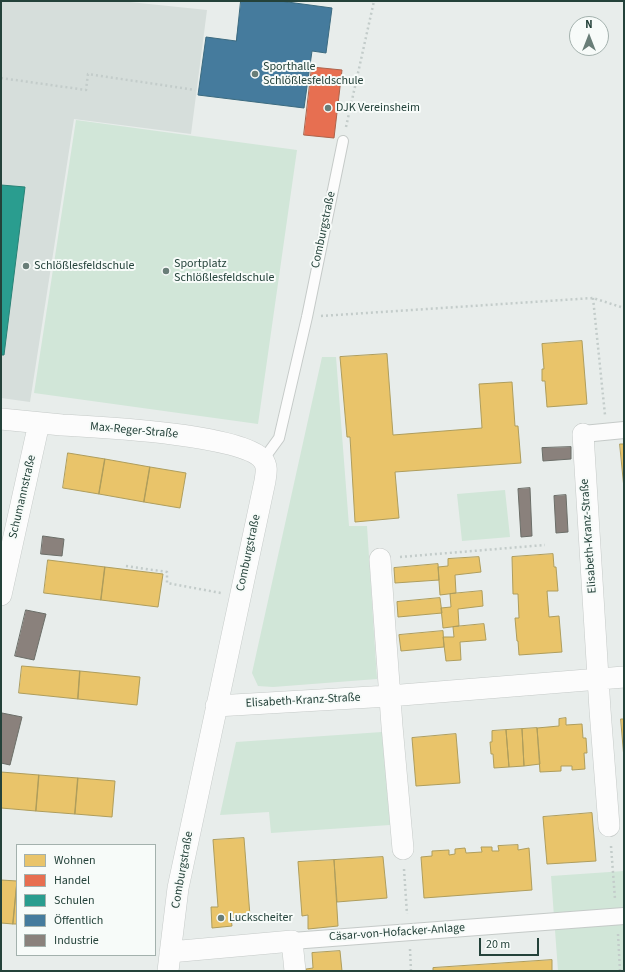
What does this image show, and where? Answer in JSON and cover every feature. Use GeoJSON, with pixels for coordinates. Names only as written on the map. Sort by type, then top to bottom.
{"type":"FeatureCollection","features":[{"type":"Feature","properties":{"kind":"street","name":"Max-Reger-Straße"},"geometry":{"type":"LineString","coordinates":[[1,419],[144,431],[202,438],[249,450],[262,460]]}},
{"type":"Feature","properties":{"kind":"street","name":"Schumannstraße"},"geometry":{"type":"LineString","coordinates":[[1,595],[39,423]]}},
{"type":"Feature","properties":{"kind":"street","name":"Elisabeth-Kranz-Straße"},"geometry":{"type":"LineString","coordinates":[[609,826],[598,679],[583,434],[624,430]]}},
{"type":"Feature","properties":{"kind":"street","name":"Comburgstraße"},"geometry":{"type":"LineString","coordinates":[[169,961],[178,888],[265,481],[266,468],[262,460]]}},
{"type":"Feature","properties":{"kind":"street"},"geometry":{"type":"LineString","coordinates":[[380,559],[389,696],[403,849]]}},
{"type":"Feature","properties":{"kind":"street","name":"Elisabeth-Kranz-Straße"},"geometry":{"type":"LineString","coordinates":[[216,706],[389,696],[624,677]]}},
{"type":"Feature","properties":{"kind":"street","name":"Cäsar-von-Hofacker-Anlage"},"geometry":{"type":"LineString","coordinates":[[169,961],[292,941],[620,916]]}},
{"type":"Feature","properties":{"kind":"street"},"geometry":{"type":"LineString","coordinates":[[292,941],[295,971]]}},
{"type":"Feature","properties":{"kind":"lane","name":"Comburgstraße"},"geometry":{"type":"LineString","coordinates":[[262,460],[279,438],[307,317],[343,141]]}},
{"type":"Feature","properties":{"kind":"path"},"geometry":{"type":"LineString","coordinates":[[343,141],[374,1]]}},
{"type":"Feature","properties":{"kind":"path"},"geometry":{"type":"LineString","coordinates":[[1,78],[86,90],[88,74],[195,90]]}},
{"type":"Feature","properties":{"kind":"path"},"geometry":{"type":"LineString","coordinates":[[307,317],[593,298],[624,308]]}},
{"type":"Feature","properties":{"kind":"path"},"geometry":{"type":"LineString","coordinates":[[593,298],[605,415]]}},
{"type":"Feature","properties":{"kind":"path"},"geometry":{"type":"LineString","coordinates":[[380,559],[545,545]]}},
{"type":"Feature","properties":{"kind":"path"},"geometry":{"type":"LineString","coordinates":[[126,566],[167,572],[167,583],[240,597]]}},
{"type":"Feature","properties":{"kind":"path"},"geometry":{"type":"LineString","coordinates":[[609,826],[620,916],[620,971]]}},
{"type":"Feature","properties":{"kind":"path"},"geometry":{"type":"LineString","coordinates":[[403,849],[409,933]]}},
{"type":"Feature","properties":{"kind":"shaded area","name":"Schlößlesfeldschule"},"geometry":{"type":"Polygon","coordinates":[[[1,1],[120,1],[207,10],[191,134],[74,119],[30,402],[1,398],[1,1]]]}},
{"type":"Feature","properties":{"kind":"green space","name":"Sportplatz Schlößlesfeldschule"},"geometry":{"type":"Polygon","coordinates":[[[76,120],[297,150],[258,424],[34,393],[76,120]]]}},
{"type":"Feature","properties":{"kind":"green space"},"geometry":{"type":"Polygon","coordinates":[[[322,357],[336,357],[349,526],[367,526],[377,679],[273,687],[258,686],[252,673],[322,357]]]}},
{"type":"Feature","properties":{"kind":"green space"},"geometry":{"type":"Polygon","coordinates":[[[505,490],[510,537],[462,541],[457,494],[505,490]]]}},
{"type":"Feature","properties":{"kind":"green space"},"geometry":{"type":"Polygon","coordinates":[[[382,732],[390,825],[271,833],[269,812],[220,815],[236,742],[382,732]]]}},
{"type":"Feature","properties":{"kind":"green space"},"geometry":{"type":"Polygon","coordinates":[[[624,871],[624,971],[558,971],[551,876],[624,871]]]}},
{"type":"Feature","properties":{"kind":"building: Wohnen"},"geometry":{"type":"Polygon","coordinates":[[[582,341],[587,404],[547,407],[545,381],[542,381],[542,369],[544,369],[542,344],[582,341]]]}},
{"type":"Feature","properties":{"kind":"building: Wohnen"},"geometry":{"type":"Polygon","coordinates":[[[387,354],[393,435],[482,428],[479,384],[512,382],[515,426],[518,426],[521,463],[395,472],[399,518],[355,522],[350,437],[347,437],[340,357],[387,354]]]}},
{"type":"Feature","properties":{"kind":"building: Wohnen"},"geometry":{"type":"Polygon","coordinates":[[[620,444],[624,444],[624,488],[620,444]]]}},
{"type":"Feature","properties":{"kind":"building: Wohnen"},"geometry":{"type":"Polygon","coordinates":[[[68,453],[105,459],[99,494],[63,488],[68,453]]]}},
{"type":"Feature","properties":{"kind":"building: Wohnen"},"geometry":{"type":"Polygon","coordinates":[[[105,459],[150,467],[144,502],[99,494],[105,459]]]}},
{"type":"Feature","properties":{"kind":"building: Wohnen"},"geometry":{"type":"Polygon","coordinates":[[[150,467],[186,473],[180,508],[144,502],[150,467]]]}},
{"type":"Feature","properties":{"kind":"building: Wohnen"},"geometry":{"type":"Polygon","coordinates":[[[553,554],[554,567],[556,567],[558,591],[547,591],[549,617],[559,616],[562,652],[519,655],[515,618],[519,618],[518,594],[513,594],[512,557],[553,554]]]}},
{"type":"Feature","properties":{"kind":"building: Wohnen"},"geometry":{"type":"Polygon","coordinates":[[[479,557],[481,572],[455,575],[456,593],[440,595],[438,567],[448,566],[448,559],[479,557]]]}},
{"type":"Feature","properties":{"kind":"building: Wohnen"},"geometry":{"type":"Polygon","coordinates":[[[48,560],[105,567],[101,600],[44,593],[48,560]]]}},
{"type":"Feature","properties":{"kind":"building: Wohnen"},"geometry":{"type":"Polygon","coordinates":[[[438,564],[439,580],[395,583],[394,568],[438,564]]]}},
{"type":"Feature","properties":{"kind":"building: Wohnen"},"geometry":{"type":"Polygon","coordinates":[[[105,567],[163,574],[158,607],[101,600],[105,567]]]}},
{"type":"Feature","properties":{"kind":"building: Wohnen"},"geometry":{"type":"Polygon","coordinates":[[[482,591],[483,606],[458,609],[459,626],[443,628],[441,608],[451,607],[450,594],[482,591]]]}},
{"type":"Feature","properties":{"kind":"building: Wohnen"},"geometry":{"type":"Polygon","coordinates":[[[440,598],[442,613],[398,617],[397,602],[440,598]]]}},
{"type":"Feature","properties":{"kind":"building: Wohnen"},"geometry":{"type":"Polygon","coordinates":[[[484,624],[486,640],[460,642],[461,660],[446,661],[443,637],[454,637],[453,627],[484,624]]]}},
{"type":"Feature","properties":{"kind":"building: Wohnen"},"geometry":{"type":"Polygon","coordinates":[[[443,631],[444,647],[401,651],[399,635],[443,631]]]}},
{"type":"Feature","properties":{"kind":"building: Wohnen"},"geometry":{"type":"Polygon","coordinates":[[[22,666],[80,671],[78,699],[19,693],[22,666]]]}},
{"type":"Feature","properties":{"kind":"building: Wohnen"},"geometry":{"type":"Polygon","coordinates":[[[80,671],[140,677],[137,705],[78,699],[80,671]]]}},
{"type":"Feature","properties":{"kind":"building: Wohnen"},"geometry":{"type":"Polygon","coordinates":[[[566,718],[566,725],[582,724],[583,738],[586,738],[587,753],[584,753],[585,769],[572,770],[572,766],[561,766],[561,771],[540,772],[537,728],[559,726],[559,719],[566,718]]]}},
{"type":"Feature","properties":{"kind":"building: Wohnen"},"geometry":{"type":"Polygon","coordinates":[[[621,719],[624,719],[624,758],[621,719]]]}},
{"type":"Feature","properties":{"kind":"building: Wohnen"},"geometry":{"type":"Polygon","coordinates":[[[537,728],[540,764],[524,766],[522,729],[537,728]]]}},
{"type":"Feature","properties":{"kind":"building: Wohnen"},"geometry":{"type":"Polygon","coordinates":[[[522,729],[524,766],[509,767],[506,730],[522,729]]]}},
{"type":"Feature","properties":{"kind":"building: Wohnen"},"geometry":{"type":"Polygon","coordinates":[[[506,730],[509,767],[494,768],[490,742],[492,742],[492,731],[506,730]]]}},
{"type":"Feature","properties":{"kind":"building: Wohnen"},"geometry":{"type":"Polygon","coordinates":[[[456,734],[460,783],[416,786],[412,738],[456,734]]]}},
{"type":"Feature","properties":{"kind":"building: Wohnen"},"geometry":{"type":"Polygon","coordinates":[[[1,772],[39,775],[36,811],[1,808],[1,772]]]}},
{"type":"Feature","properties":{"kind":"building: Wohnen"},"geometry":{"type":"Polygon","coordinates":[[[39,775],[78,778],[75,814],[36,811],[39,775]]]}},
{"type":"Feature","properties":{"kind":"building: Wohnen"},"geometry":{"type":"Polygon","coordinates":[[[78,778],[115,781],[112,817],[75,814],[78,778]]]}},
{"type":"Feature","properties":{"kind":"building: Wohnen"},"geometry":{"type":"Polygon","coordinates":[[[592,813],[596,861],[547,864],[543,817],[592,813]]]}},
{"type":"Feature","properties":{"kind":"building: Wohnen"},"geometry":{"type":"Polygon","coordinates":[[[244,838],[250,916],[231,918],[232,926],[212,928],[211,907],[218,907],[213,840],[244,838]]]}},
{"type":"Feature","properties":{"kind":"building: Wohnen"},"geometry":{"type":"Polygon","coordinates":[[[518,845],[518,850],[529,848],[532,890],[424,898],[421,857],[432,856],[432,851],[449,850],[449,855],[455,854],[455,849],[465,848],[466,853],[482,852],[481,847],[492,847],[492,851],[499,851],[498,846],[518,845]]]}},
{"type":"Feature","properties":{"kind":"building: Wohnen"},"geometry":{"type":"Polygon","coordinates":[[[383,857],[387,898],[337,902],[334,860],[383,857]]]}},
{"type":"Feature","properties":{"kind":"building: Wohnen"},"geometry":{"type":"Polygon","coordinates":[[[334,860],[338,926],[308,929],[308,915],[302,916],[298,862],[334,860]]]}},
{"type":"Feature","properties":{"kind":"building: Wohnen"},"geometry":{"type":"Polygon","coordinates":[[[1,880],[16,881],[13,924],[1,923],[1,880]]]}},
{"type":"Feature","properties":{"kind":"building: Wohnen"},"geometry":{"type":"Polygon","coordinates":[[[16,892],[16,924],[13,924],[16,892]]]}},
{"type":"Feature","properties":{"kind":"building: Wohnen"},"geometry":{"type":"Polygon","coordinates":[[[340,951],[342,971],[306,971],[306,969],[313,968],[312,953],[340,951]]]}},
{"type":"Feature","properties":{"kind":"building: Wohnen"},"geometry":{"type":"Polygon","coordinates":[[[552,960],[552,971],[433,971],[433,968],[552,960]]]}},
{"type":"Feature","properties":{"kind":"building: Handel"},"geometry":{"type":"Polygon","coordinates":[[[312,67],[342,70],[334,138],[304,135],[312,67]]]}},
{"type":"Feature","properties":{"kind":"building: Schulen","name":"Schlößlesfeldschule"},"geometry":{"type":"Polygon","coordinates":[[[1,185],[25,187],[4,355],[1,355],[1,185]]]}},
{"type":"Feature","properties":{"kind":"building: Öffentlich","name":"Sporthalle Schlößlesfeldschule"},"geometry":{"type":"Polygon","coordinates":[[[241,1],[280,1],[332,8],[326,53],[312,51],[304,108],[198,95],[206,37],[236,41],[241,1]]]}},
{"type":"Feature","properties":{"kind":"building: Industrie"},"geometry":{"type":"Polygon","coordinates":[[[571,447],[571,459],[543,461],[542,448],[571,447]]]}},
{"type":"Feature","properties":{"kind":"building: Industrie"},"geometry":{"type":"Polygon","coordinates":[[[530,488],[532,536],[521,537],[518,489],[530,488]]]}},
{"type":"Feature","properties":{"kind":"building: Industrie"},"geometry":{"type":"Polygon","coordinates":[[[566,495],[568,532],[556,533],[554,496],[566,495]]]}},
{"type":"Feature","properties":{"kind":"building: Industrie"},"geometry":{"type":"Polygon","coordinates":[[[43,536],[64,539],[62,556],[41,554],[43,536]]]}},
{"type":"Feature","properties":{"kind":"building: Industrie"},"geometry":{"type":"Polygon","coordinates":[[[26,610],[46,614],[34,660],[15,656],[26,610]]]}},
{"type":"Feature","properties":{"kind":"building: Industrie"},"geometry":{"type":"Polygon","coordinates":[[[2,713],[22,717],[10,765],[1,763],[2,713]]]}},
{"type":"Feature","properties":{"kind":"place","name":"Sporthalle Schlößlesfeldschule"},"geometry":{"type":"Point","coordinates":[255,74]}},
{"type":"Feature","properties":{"kind":"place","name":"DJK Vereinsheim"},"geometry":{"type":"Point","coordinates":[328,108]}},
{"type":"Feature","properties":{"kind":"place","name":"Schlößlesfeldschule"},"geometry":{"type":"Point","coordinates":[26,266]}},
{"type":"Feature","properties":{"kind":"place","name":"Sportplatz Schlößlesfeldschule"},"geometry":{"type":"Point","coordinates":[166,271]}},
{"type":"Feature","properties":{"kind":"place","name":"Luckscheiter"},"geometry":{"type":"Point","coordinates":[221,918]}}]}
